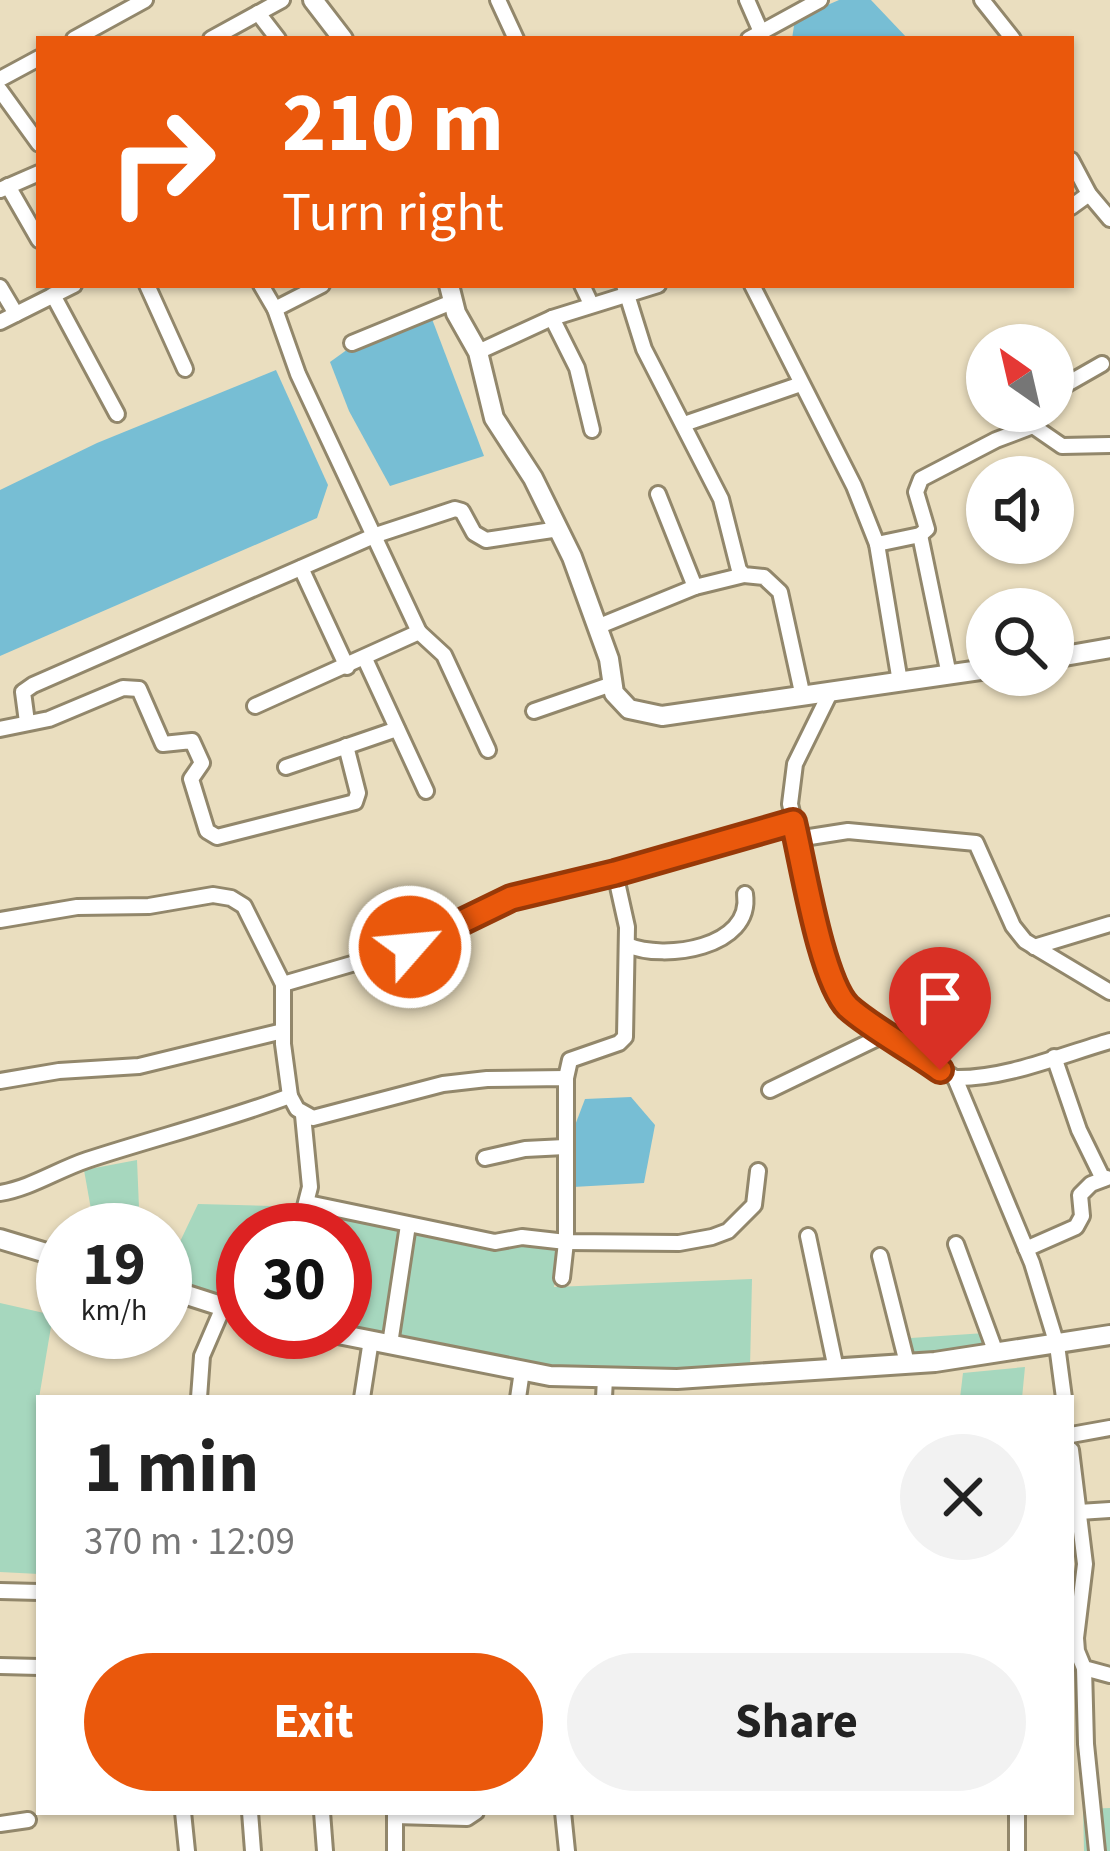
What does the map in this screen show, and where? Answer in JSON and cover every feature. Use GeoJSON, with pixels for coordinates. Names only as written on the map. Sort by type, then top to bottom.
{"type":"FeatureCollection","features":[{"type":"Feature","properties":{"kind":"street"},"geometry":{"type":"LineString","coordinates":[[79,36],[145,0]]}},
{"type":"Feature","properties":{"kind":"street"},"geometry":{"type":"LineString","coordinates":[[216,36],[282,0]]}},
{"type":"Feature","properties":{"kind":"street"},"geometry":{"type":"LineString","coordinates":[[313,0],[341,36]]}},
{"type":"Feature","properties":{"kind":"street"},"geometry":{"type":"LineString","coordinates":[[498,0],[515,36]]}},
{"type":"Feature","properties":{"kind":"street"},"geometry":{"type":"LineString","coordinates":[[747,0],[755,36],[820,0]]}},
{"type":"Feature","properties":{"kind":"street"},"geometry":{"type":"LineString","coordinates":[[989,3],[1011,36]]}},
{"type":"Feature","properties":{"kind":"street"},"geometry":{"type":"LineString","coordinates":[[258,13],[276,36]]}},
{"type":"Feature","properties":{"kind":"street"},"geometry":{"type":"LineString","coordinates":[[0,80],[36,60]]}},
{"type":"Feature","properties":{"kind":"street"},"geometry":{"type":"LineString","coordinates":[[0,90],[36,140]]}},
{"type":"Feature","properties":{"kind":"street"},"geometry":{"type":"LineString","coordinates":[[1074,166],[1110,219]]}},
{"type":"Feature","properties":{"kind":"street"},"geometry":{"type":"LineString","coordinates":[[36,174],[4,188],[36,236]]}},
{"type":"Feature","properties":{"kind":"street"},"geometry":{"type":"LineString","coordinates":[[1074,205],[1089,194]]}},
{"type":"Feature","properties":{"kind":"street"},"geometry":{"type":"LineString","coordinates":[[0,286],[16,314]]}},
{"type":"Feature","properties":{"kind":"street"},"geometry":{"type":"LineString","coordinates":[[148,288],[185,369]]}},
{"type":"Feature","properties":{"kind":"street"},"geometry":{"type":"LineString","coordinates":[[263,288],[419,632],[451,667],[488,750]]}},
{"type":"Feature","properties":{"kind":"street"},"geometry":{"type":"LineString","coordinates":[[274,309],[316,288]]}},
{"type":"Feature","properties":{"kind":"street"},"geometry":{"type":"LineString","coordinates":[[583,288],[591,304]]}},
{"type":"Feature","properties":{"kind":"street"},"geometry":{"type":"LineString","coordinates":[[753,288],[854,486],[877,544],[900,682]]}},
{"type":"Feature","properties":{"kind":"street"},"geometry":{"type":"LineString","coordinates":[[0,322],[64,289],[117,414]]}},
{"type":"Feature","properties":{"kind":"street"},"geometry":{"type":"LineString","coordinates":[[478,352],[626,290],[644,349],[721,499],[744,575]]}},
{"type":"Feature","properties":{"kind":"street"},"geometry":{"type":"LineString","coordinates":[[352,343],[451,294],[478,352],[494,418],[559,530],[597,627],[614,693],[629,710],[652,717],[966,673]]}},
{"type":"Feature","properties":{"kind":"street"},"geometry":{"type":"LineString","coordinates":[[552,318],[577,368],[592,430]]}},
{"type":"Feature","properties":{"kind":"street"},"geometry":{"type":"LineString","coordinates":[[1074,380],[1102,364]]}},
{"type":"Feature","properties":{"kind":"street"},"geometry":{"type":"LineString","coordinates":[[684,424],[801,384]]}},
{"type":"Feature","properties":{"kind":"street"},"geometry":{"type":"LineString","coordinates":[[877,544],[927,530],[916,492],[921,479],[1004,432]]}},
{"type":"Feature","properties":{"kind":"street"},"geometry":{"type":"LineString","coordinates":[[1044,432],[1062,446],[1110,445]]}},
{"type":"Feature","properties":{"kind":"street"},"geometry":{"type":"LineString","coordinates":[[658,494],[695,587]]}},
{"type":"Feature","properties":{"kind":"street"},"geometry":{"type":"LineString","coordinates":[[27,722],[21,700],[33,685],[376,536],[455,509],[486,540],[559,530]]}},
{"type":"Feature","properties":{"kind":"street"},"geometry":{"type":"LineString","coordinates":[[920,535],[949,676]]}},
{"type":"Feature","properties":{"kind":"street"},"geometry":{"type":"LineString","coordinates":[[301,568],[347,667]]}},
{"type":"Feature","properties":{"kind":"street"},"geometry":{"type":"LineString","coordinates":[[597,627],[695,587],[744,575],[764,577],[780,592],[803,697]]}},
{"type":"Feature","properties":{"kind":"street"},"geometry":{"type":"LineString","coordinates":[[255,706],[419,632]]}},
{"type":"Feature","properties":{"kind":"street"},"geometry":{"type":"LineString","coordinates":[[1074,655],[1110,649]]}},
{"type":"Feature","properties":{"kind":"street"},"geometry":{"type":"LineString","coordinates":[[365,659],[426,791]]}},
{"type":"Feature","properties":{"kind":"street"},"geometry":{"type":"LineString","coordinates":[[534,711],[612,684]]}},
{"type":"Feature","properties":{"kind":"street"},"geometry":{"type":"LineString","coordinates":[[0,729],[50,719],[123,688],[139,689],[163,744],[196,743],[202,763],[190,779],[207,831],[217,837],[355,802],[358,793],[346,746]]}},
{"type":"Feature","properties":{"kind":"street"},"geometry":{"type":"LineString","coordinates":[[830,693],[795,764],[790,804],[832,982],[845,1004],[955,1078],[1026,1250],[1057,1345],[1064,1395]]}},
{"type":"Feature","properties":{"kind":"street"},"geometry":{"type":"LineString","coordinates":[[286,767],[397,729]]}},
{"type":"Feature","properties":{"kind":"street"},"geometry":{"type":"LineString","coordinates":[[283,983],[410,947],[511,898],[793,822]]}},
{"type":"Feature","properties":{"kind":"street"},"geometry":{"type":"LineString","coordinates":[[797,838],[848,831],[976,843],[1013,926],[1034,947],[1110,992]]}},
{"type":"Feature","properties":{"kind":"street"},"geometry":{"type":"LineString","coordinates":[[562,1278],[570,1060],[625,1037],[627,927],[615,873]]}},
{"type":"Feature","properties":{"kind":"street"},"geometry":{"type":"LineString","coordinates":[[627,945],[639,950],[674,950],[717,940],[742,920],[745,894]]}},
{"type":"Feature","properties":{"kind":"street"},"geometry":{"type":"LineString","coordinates":[[0,920],[89,905],[149,906],[213,895],[244,906],[283,983],[290,1096],[303,1115],[310,1164],[308,1203]]}},
{"type":"Feature","properties":{"kind":"street"},"geometry":{"type":"LineString","coordinates":[[1034,947],[1110,924]]}},
{"type":"Feature","properties":{"kind":"street"},"geometry":{"type":"LineString","coordinates":[[0,1081],[59,1071],[139,1066],[284,1031]]}},
{"type":"Feature","properties":{"kind":"street"},"geometry":{"type":"LineString","coordinates":[[770,1090],[888,1033]]}},
{"type":"Feature","properties":{"kind":"street"},"geometry":{"type":"LineString","coordinates":[[955,1078],[1110,1041]]}},
{"type":"Feature","properties":{"kind":"street"},"geometry":{"type":"LineString","coordinates":[[1026,1250],[1076,1227],[1082,1216],[1081,1196],[1106,1178],[1079,1130],[1054,1057]]}},
{"type":"Feature","properties":{"kind":"street"},"geometry":{"type":"LineString","coordinates":[[303,1115],[313,1118],[443,1084],[566,1078]]}},
{"type":"Feature","properties":{"kind":"street"},"geometry":{"type":"LineString","coordinates":[[0,1192],[290,1096]]}},
{"type":"Feature","properties":{"kind":"street"},"geometry":{"type":"LineString","coordinates":[[485,1158],[566,1147]]}},
{"type":"Feature","properties":{"kind":"street"},"geometry":{"type":"LineString","coordinates":[[372,1218],[495,1242],[521,1237],[679,1243],[728,1231],[754,1204],[758,1171]]}},
{"type":"Feature","properties":{"kind":"street"},"geometry":{"type":"LineString","coordinates":[[363,1395],[409,1226]]}},
{"type":"Feature","properties":{"kind":"street"},"geometry":{"type":"LineString","coordinates":[[808,1237],[836,1369]]}},
{"type":"Feature","properties":{"kind":"street"},"geometry":{"type":"LineString","coordinates":[[0,1239],[36,1250]]}},
{"type":"Feature","properties":{"kind":"street"},"geometry":{"type":"LineString","coordinates":[[956,1244],[996,1353]]}},
{"type":"Feature","properties":{"kind":"street"},"geometry":{"type":"LineString","coordinates":[[880,1256],[907,1363]]}},
{"type":"Feature","properties":{"kind":"street"},"geometry":{"type":"LineString","coordinates":[[199,1395],[202,1356],[216,1324]]}},
{"type":"Feature","properties":{"kind":"street"},"geometry":{"type":"LineString","coordinates":[[372,1340],[604,1388],[677,1388],[996,1353],[1110,1334]]}},
{"type":"Feature","properties":{"kind":"street"},"geometry":{"type":"LineString","coordinates":[[518,1395],[522,1371]]}},
{"type":"Feature","properties":{"kind":"street"},"geometry":{"type":"LineString","coordinates":[[1074,1434],[1110,1428]]}},
{"type":"Feature","properties":{"kind":"street"},"geometry":{"type":"LineString","coordinates":[[1074,1486],[1085,1580],[1076,1611],[1076,1651],[1084,1668],[1097,1851]]}},
{"type":"Feature","properties":{"kind":"street"},"geometry":{"type":"LineString","coordinates":[[1077,1522],[1110,1510]]}},
{"type":"Feature","properties":{"kind":"street"},"geometry":{"type":"LineString","coordinates":[[0,1591],[36,1592]]}},
{"type":"Feature","properties":{"kind":"street"},"geometry":{"type":"LineString","coordinates":[[0,1666],[36,1667]]}},
{"type":"Feature","properties":{"kind":"street"},"geometry":{"type":"LineString","coordinates":[[1084,1668],[1110,1675]]}},
{"type":"Feature","properties":{"kind":"street"},"geometry":{"type":"LineString","coordinates":[[183,1815],[187,1851]]}},
{"type":"Feature","properties":{"kind":"street"},"geometry":{"type":"LineString","coordinates":[[250,1815],[253,1851]]}},
{"type":"Feature","properties":{"kind":"street"},"geometry":{"type":"LineString","coordinates":[[322,1815],[325,1851]]}},
{"type":"Feature","properties":{"kind":"street"},"geometry":{"type":"LineString","coordinates":[[395,1815],[395,1851]]}},
{"type":"Feature","properties":{"kind":"street"},"geometry":{"type":"LineString","coordinates":[[413,1815],[472,1815]]}},
{"type":"Feature","properties":{"kind":"street"},"geometry":{"type":"LineString","coordinates":[[562,1815],[567,1851]]}},
{"type":"Feature","properties":{"kind":"street"},"geometry":{"type":"LineString","coordinates":[[1017,1815],[1017,1851]]}},
{"type":"Feature","properties":{"kind":"street"},"geometry":{"type":"LineString","coordinates":[[0,1824],[28,1820]]}},
{"type":"Feature","properties":{"kind":"green space"},"geometry":{"type":"Polygon","coordinates":[[[137,1160],[139,1203],[90,1203],[84,1170],[137,1160]]]}},
{"type":"Feature","properties":{"kind":"green space"},"geometry":{"type":"Polygon","coordinates":[[[198,1204],[216,1204],[216,1304],[192,1296],[192,1217],[198,1204]]]}},
{"type":"Feature","properties":{"kind":"green space"},"geometry":{"type":"Polygon","coordinates":[[[372,1224],[402,1232],[561,1246],[554,1287],[752,1279],[750,1368],[607,1376],[372,1337],[372,1224]]]}},
{"type":"Feature","properties":{"kind":"green space"},"geometry":{"type":"Polygon","coordinates":[[[0,1303],[36,1311],[36,1359],[46,1359],[36,1395],[36,1574],[0,1572],[0,1303]]]}},
{"type":"Feature","properties":{"kind":"green space"},"geometry":{"type":"Polygon","coordinates":[[[985,1333],[990,1349],[900,1359],[896,1339],[985,1333]]]}},
{"type":"Feature","properties":{"kind":"green space"},"geometry":{"type":"Polygon","coordinates":[[[1025,1367],[1022,1395],[960,1395],[963,1373],[1025,1367]]]}},
{"type":"Feature","properties":{"kind":"green space"},"geometry":{"type":"Polygon","coordinates":[[[1110,1808],[1110,1851],[1084,1851],[1083,1809],[1110,1808]]]}},
{"type":"Feature","properties":{"kind":"water"},"geometry":{"type":"Polygon","coordinates":[[[839,0],[871,0],[905,36],[792,36],[795,19],[839,0]]]}},
{"type":"Feature","properties":{"kind":"water"},"geometry":{"type":"Polygon","coordinates":[[[432,319],[484,456],[390,486],[349,411],[330,362],[355,344],[432,319]]]}},
{"type":"Feature","properties":{"kind":"water"},"geometry":{"type":"Polygon","coordinates":[[[276,370],[328,485],[317,518],[0,656],[0,490],[97,443],[276,370]]]}},
{"type":"Feature","properties":{"kind":"water"},"geometry":{"type":"Polygon","coordinates":[[[631,1097],[655,1125],[644,1183],[573,1187],[566,1149],[585,1099],[631,1097]]]}},
{"type":"Feature","properties":{"kind":"route"},"geometry":{"type":"LineString","coordinates":[[410,947],[511,898],[793,822],[838,993],[853,1011],[940,1070]]}}]}
